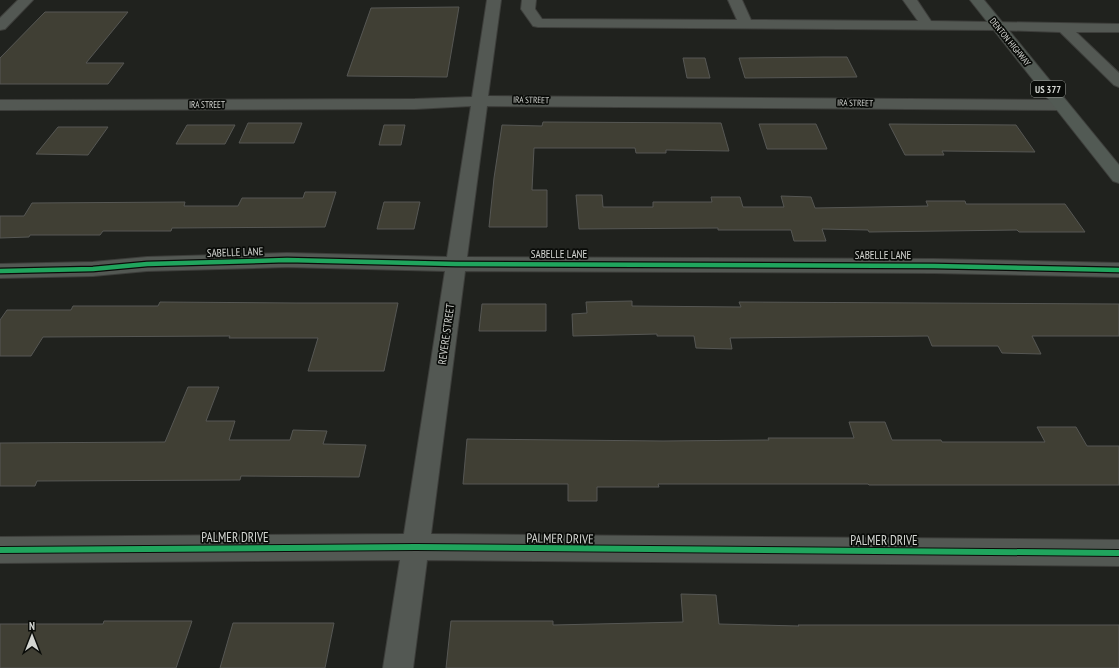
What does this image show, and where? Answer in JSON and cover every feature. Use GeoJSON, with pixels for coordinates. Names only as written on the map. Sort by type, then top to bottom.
{"type":"FeatureCollection","features":[{"type":"Feature","properties":{"kind":"main road","name":"DENTON HIGHWAY"},"geometry":{"type":"LineString","coordinates":[[977,0],[1119,177]]}},
{"type":"Feature","properties":{"kind":"street"},"geometry":{"type":"LineString","coordinates":[[0,26],[26,0]]}},
{"type":"Feature","properties":{"kind":"street","name":"REVERE STREET"},"geometry":{"type":"LineString","coordinates":[[398,668],[494,0]]}},
{"type":"Feature","properties":{"kind":"street"},"geometry":{"type":"LineString","coordinates":[[528,0],[528,9],[538,23],[927,25],[1119,28]]}},
{"type":"Feature","properties":{"kind":"street"},"geometry":{"type":"LineString","coordinates":[[735,0],[746,24]]}},
{"type":"Feature","properties":{"kind":"street"},"geometry":{"type":"LineString","coordinates":[[910,0],[927,25]]}},
{"type":"Feature","properties":{"kind":"street"},"geometry":{"type":"LineString","coordinates":[[1064,28],[1119,82]]}},
{"type":"Feature","properties":{"kind":"street","name":"IRA STREET"},"geometry":{"type":"LineString","coordinates":[[0,105],[407,104],[506,100],[1061,105]]}},
{"type":"Feature","properties":{"kind":"street","name":"SABELLE LANE"},"geometry":{"type":"LineString","coordinates":[[0,271],[93,269],[147,264],[287,260],[456,264],[934,266],[1119,270]]}},
{"type":"Feature","properties":{"kind":"street","name":"PALMER DRIVE"},"geometry":{"type":"LineString","coordinates":[[0,550],[416,547],[1119,553]]}},
{"type":"Feature","properties":{"kind":"building"},"geometry":{"type":"Polygon","coordinates":[[[459,7],[447,77],[347,76],[371,8],[459,7]]]}},
{"type":"Feature","properties":{"kind":"building"},"geometry":{"type":"Polygon","coordinates":[[[45,12],[128,12],[86,63],[124,63],[108,84],[0,84],[0,58],[45,12]]]}},
{"type":"Feature","properties":{"kind":"building"},"geometry":{"type":"Polygon","coordinates":[[[847,57],[857,77],[745,78],[739,58],[847,57]]]}},
{"type":"Feature","properties":{"kind":"building"},"geometry":{"type":"Polygon","coordinates":[[[683,58],[705,58],[710,78],[687,78],[683,58]]]}},
{"type":"Feature","properties":{"kind":"building"},"geometry":{"type":"Polygon","coordinates":[[[543,122],[721,123],[729,151],[666,150],[666,153],[636,153],[635,148],[534,148],[532,190],[547,190],[547,227],[489,227],[494,178],[502,125],[542,126],[543,122]]]}},
{"type":"Feature","properties":{"kind":"building"},"geometry":{"type":"Polygon","coordinates":[[[248,123],[302,123],[294,143],[239,143],[248,123]]]}},
{"type":"Feature","properties":{"kind":"building"},"geometry":{"type":"Polygon","coordinates":[[[759,124],[816,124],[827,149],[767,149],[759,124]]]}},
{"type":"Feature","properties":{"kind":"building"},"geometry":{"type":"Polygon","coordinates":[[[889,124],[1016,125],[1035,152],[942,151],[944,155],[905,155],[889,124]]]}},
{"type":"Feature","properties":{"kind":"building"},"geometry":{"type":"Polygon","coordinates":[[[187,125],[235,125],[225,144],[176,144],[187,125]]]}},
{"type":"Feature","properties":{"kind":"building"},"geometry":{"type":"Polygon","coordinates":[[[384,125],[405,125],[401,145],[379,145],[384,125]]]}},
{"type":"Feature","properties":{"kind":"building"},"geometry":{"type":"Polygon","coordinates":[[[58,127],[108,127],[88,155],[36,154],[58,127]]]}},
{"type":"Feature","properties":{"kind":"building"},"geometry":{"type":"Polygon","coordinates":[[[305,192],[336,192],[325,227],[172,228],[171,231],[103,231],[100,235],[30,235],[29,237],[0,238],[0,216],[24,216],[32,203],[185,202],[184,206],[238,206],[242,198],[303,198],[305,192]]]}},
{"type":"Feature","properties":{"kind":"building"},"geometry":{"type":"Polygon","coordinates":[[[576,195],[602,195],[603,207],[653,207],[653,202],[712,202],[711,197],[740,197],[743,207],[784,207],[781,196],[811,197],[815,208],[928,206],[926,201],[965,201],[966,204],[1065,204],[1085,232],[1019,232],[1017,230],[869,232],[868,230],[822,229],[826,241],[794,241],[791,230],[718,230],[718,228],[579,229],[576,195]]]}},
{"type":"Feature","properties":{"kind":"building"},"geometry":{"type":"Polygon","coordinates":[[[384,202],[420,202],[414,229],[377,229],[384,202]]]}},
{"type":"Feature","properties":{"kind":"building"},"geometry":{"type":"Polygon","coordinates":[[[632,301],[632,306],[741,307],[739,302],[1119,304],[1119,336],[1032,336],[1041,354],[1002,353],[998,346],[932,346],[928,336],[730,338],[732,349],[696,348],[694,336],[657,336],[657,334],[573,336],[572,314],[587,313],[586,302],[632,301]]]}},
{"type":"Feature","properties":{"kind":"building"},"geometry":{"type":"Polygon","coordinates":[[[160,302],[398,303],[384,371],[308,371],[318,338],[229,338],[230,336],[43,337],[31,356],[0,356],[0,320],[7,310],[71,310],[73,306],[158,306],[160,302]]]}},
{"type":"Feature","properties":{"kind":"building"},"geometry":{"type":"Polygon","coordinates":[[[482,304],[546,304],[546,331],[479,331],[482,304]]]}},
{"type":"Feature","properties":{"kind":"building"},"geometry":{"type":"Polygon","coordinates":[[[188,387],[219,387],[206,421],[235,421],[229,440],[290,440],[293,430],[327,431],[323,444],[366,445],[359,477],[241,476],[240,480],[37,481],[35,486],[0,486],[0,443],[165,442],[188,387]]]}},
{"type":"Feature","properties":{"kind":"building"},"geometry":{"type":"Polygon","coordinates":[[[849,422],[885,422],[892,440],[941,440],[942,442],[1045,442],[1037,427],[1076,427],[1087,446],[1119,446],[1119,485],[658,484],[659,487],[597,487],[597,501],[568,501],[568,484],[463,484],[467,439],[663,441],[769,440],[768,438],[854,438],[849,422]]]}},
{"type":"Feature","properties":{"kind":"building"},"geometry":{"type":"Polygon","coordinates":[[[681,594],[716,595],[719,624],[799,626],[798,625],[1119,625],[1119,668],[446,668],[451,621],[553,621],[553,625],[683,622],[681,594]]]}},
{"type":"Feature","properties":{"kind":"building"},"geometry":{"type":"Polygon","coordinates":[[[104,621],[192,621],[176,668],[0,668],[0,624],[103,624],[104,621]]]}},
{"type":"Feature","properties":{"kind":"building"},"geometry":{"type":"Polygon","coordinates":[[[233,623],[334,623],[325,668],[220,668],[233,623]]]}},
{"type":"Feature","properties":{"kind":"cycle path"},"geometry":{"type":"LineString","coordinates":[[0,271],[93,269],[147,264],[287,260],[456,264],[934,266],[1119,270]]}},
{"type":"Feature","properties":{"kind":"cycle path"},"geometry":{"type":"LineString","coordinates":[[0,550],[416,547],[1119,553]]}}]}
